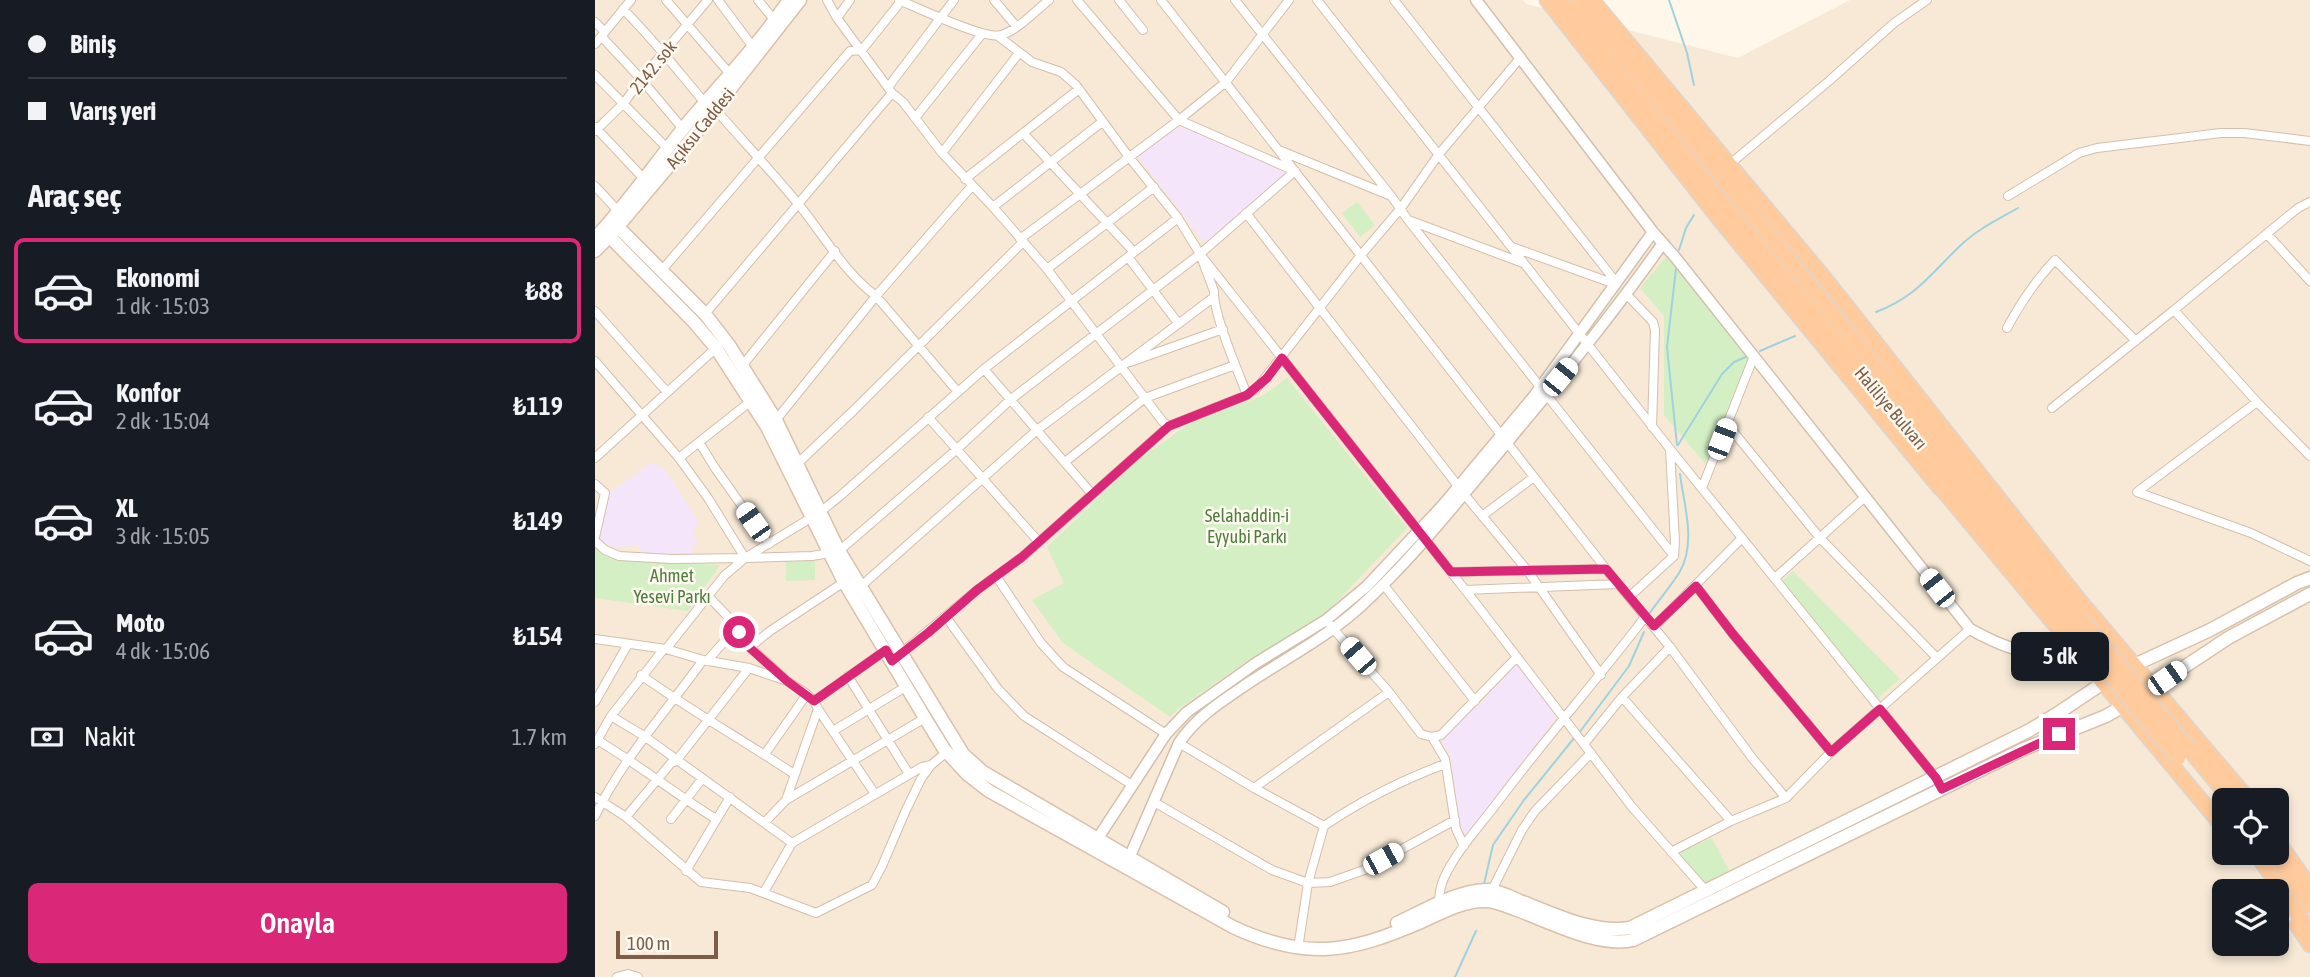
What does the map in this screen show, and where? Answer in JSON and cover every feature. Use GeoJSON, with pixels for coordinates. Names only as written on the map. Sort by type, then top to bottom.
{"type":"FeatureCollection","features":[{"type":"Feature","properties":{"kind":"highway"},"geometry":{"type":"LineString","coordinates":[[1547,0],[1725,225],[2212,814]]}},
{"type":"Feature","properties":{"kind":"highway","name":"Haliliye Bulvarı"},"geometry":{"type":"LineString","coordinates":[[1560,0],[1853,363],[2076,623]]}},
{"type":"Feature","properties":{"kind":"highway","name":"Haliliye Bulvarı"},"geometry":{"type":"LineString","coordinates":[[1578,0],[1726,170],[2076,623],[2183,754],[2212,796]]}},
{"type":"Feature","properties":{"kind":"highway"},"geometry":{"type":"LineString","coordinates":[[1592,0],[1726,170],[1826,280],[1943,430],[2133,664],[2239,788]]}},
{"type":"Feature","properties":{"kind":"highway"},"geometry":{"type":"LineString","coordinates":[[1615,85],[1710,187]]}},
{"type":"Feature","properties":{"kind":"highway"},"geometry":{"type":"LineString","coordinates":[[1867,355],[1943,430]]}},
{"type":"Feature","properties":{"kind":"highway"},"geometry":{"type":"LineString","coordinates":[[1853,363],[1940,488]]}},
{"type":"Feature","properties":{"kind":"highway","name":"Haliliye Bulvarı"},"geometry":{"type":"LineString","coordinates":[[2183,754],[2218,788]]}},
{"type":"Feature","properties":{"kind":"highway"},"geometry":{"type":"LineString","coordinates":[[2289,857],[2310,887]]}},
{"type":"Feature","properties":{"kind":"highway"},"geometry":{"type":"LineString","coordinates":[[2264,865],[2310,931]]}},
{"type":"Feature","properties":{"kind":"highway"},"geometry":{"type":"LineString","coordinates":[[2282,865],[2310,905]]}},
{"type":"Feature","properties":{"kind":"highway"},"geometry":{"type":"LineString","coordinates":[[2289,913],[2310,945]]}},
{"type":"Feature","properties":{"kind":"main road","name":"Açıksu Caddesi"},"geometry":{"type":"LineString","coordinates":[[595,251],[683,129],[710,106],[730,74],[789,0]]}},
{"type":"Feature","properties":{"kind":"main road","name":"Açıksu Caddesi"},"geometry":{"type":"LineString","coordinates":[[610,227],[800,0]]}},
{"type":"Feature","properties":{"kind":"main road"},"geometry":{"type":"LineString","coordinates":[[610,227],[662,270],[705,314],[729,345],[776,420],[815,515]]}},
{"type":"Feature","properties":{"kind":"main road"},"geometry":{"type":"LineString","coordinates":[[610,227],[716,348],[751,401],[815,515],[834,552],[844,582],[963,754],[983,772],[1246,925],[1299,942],[1338,941],[1369,935],[1465,894],[1492,890],[1563,918],[1609,930],[1630,928],[1939,783],[2024,750],[2122,707],[2228,638],[2310,594]]}},
{"type":"Feature","properties":{"kind":"main road"},"geometry":{"type":"LineString","coordinates":[[834,552],[860,587],[925,718],[947,752],[967,774],[989,791],[1233,926],[1271,943],[1299,949],[1329,949],[1369,942],[1453,908],[1489,900],[1587,936],[1622,943],[1633,940],[1939,783],[2055,715],[2133,664],[2210,631],[2310,578]]}},
{"type":"Feature","properties":{"kind":"street"},"geometry":{"type":"LineString","coordinates":[[666,0],[730,74]]}},
{"type":"Feature","properties":{"kind":"street","name":"2142. sok"},"geometry":{"type":"LineString","coordinates":[[596,129],[624,103],[708,0]]}},
{"type":"Feature","properties":{"kind":"street"},"geometry":{"type":"LineString","coordinates":[[717,0],[753,47]]}},
{"type":"Feature","properties":{"kind":"street"},"geometry":{"type":"LineString","coordinates":[[758,0],[775,20]]}},
{"type":"Feature","properties":{"kind":"street"},"geometry":{"type":"LineString","coordinates":[[827,0],[837,18],[941,153],[1047,269],[1163,422],[1169,426]]}},
{"type":"Feature","properties":{"kind":"street"},"geometry":{"type":"LineString","coordinates":[[837,18],[850,0]]}},
{"type":"Feature","properties":{"kind":"street"},"geometry":{"type":"LineString","coordinates":[[662,270],[850,51],[862,50],[900,0],[982,34],[997,36],[1032,62],[1061,72],[1079,89],[1178,218],[1200,254],[1591,753],[1706,891]]}},
{"type":"Feature","properties":{"kind":"street"},"geometry":{"type":"LineString","coordinates":[[705,314],[890,89],[954,0]]}},
{"type":"Feature","properties":{"kind":"street"},"geometry":{"type":"LineString","coordinates":[[994,0],[1016,26]]}},
{"type":"Feature","properties":{"kind":"street"},"geometry":{"type":"LineString","coordinates":[[997,36],[1016,26],[1049,0]]}},
{"type":"Feature","properties":{"kind":"street"},"geometry":{"type":"LineString","coordinates":[[1077,0],[1179,120],[1295,171]]}},
{"type":"Feature","properties":{"kind":"street"},"geometry":{"type":"LineString","coordinates":[[1119,0],[1143,30]]}},
{"type":"Feature","properties":{"kind":"street"},"geometry":{"type":"LineString","coordinates":[[1161,0],[1606,569],[1654,626],[1753,759],[1786,798]]}},
{"type":"Feature","properties":{"kind":"street"},"geometry":{"type":"LineString","coordinates":[[1235,0],[1674,556]]}},
{"type":"Feature","properties":{"kind":"street"},"geometry":{"type":"LineString","coordinates":[[796,464],[853,411],[1021,241],[1226,82],[1289,0]]}},
{"type":"Feature","properties":{"kind":"street"},"geometry":{"type":"LineString","coordinates":[[1317,0],[1669,449],[1939,783]]}},
{"type":"Feature","properties":{"kind":"street"},"geometry":{"type":"LineString","coordinates":[[1394,0],[1616,283]]}},
{"type":"Feature","properties":{"kind":"street"},"geometry":{"type":"LineString","coordinates":[[1476,0],[1653,232],[1970,629],[2017,651],[2051,654],[2074,650]]}},
{"type":"Feature","properties":{"kind":"street"},"geometry":{"type":"LineString","coordinates":[[1726,170],[1894,23],[1927,0]]}},
{"type":"Feature","properties":{"kind":"street"},"geometry":{"type":"LineString","coordinates":[[595,44],[627,3],[663,54],[798,204],[859,280],[876,296],[958,392]]}},
{"type":"Feature","properties":{"kind":"street"},"geometry":{"type":"LineString","coordinates":[[595,23],[683,129]]}},
{"type":"Feature","properties":{"kind":"street"},"geometry":{"type":"LineString","coordinates":[[915,118],[982,34]]}},
{"type":"Feature","properties":{"kind":"street"},"geometry":{"type":"LineString","coordinates":[[941,153],[1019,53]]}},
{"type":"Feature","properties":{"kind":"street"},"geometry":{"type":"LineString","coordinates":[[786,800],[816,705],[848,676],[893,655],[1022,557],[1169,426],[1247,395],[1262,383],[1401,208],[1439,154],[1521,57]]}},
{"type":"Feature","properties":{"kind":"street"},"geometry":{"type":"LineString","coordinates":[[595,75],[668,149]]}},
{"type":"Feature","properties":{"kind":"street"},"geometry":{"type":"LineString","coordinates":[[965,179],[1079,89]]}},
{"type":"Feature","properties":{"kind":"street"},"geometry":{"type":"LineString","coordinates":[[993,207],[1102,122]]}},
{"type":"Feature","properties":{"kind":"street"},"geometry":{"type":"LineString","coordinates":[[596,129],[645,180]]}},
{"type":"Feature","properties":{"kind":"street"},"geometry":{"type":"LineString","coordinates":[[1023,133],[1106,222],[1178,323]]}},
{"type":"Feature","properties":{"kind":"street"},"geometry":{"type":"LineString","coordinates":[[2008,196],[2079,153],[2097,148],[2221,133],[2310,141]]}},
{"type":"Feature","properties":{"kind":"street"},"geometry":{"type":"LineString","coordinates":[[1278,150],[1392,197]]}},
{"type":"Feature","properties":{"kind":"street"},"geometry":{"type":"LineString","coordinates":[[595,484],[605,493],[595,539],[605,551],[619,556],[720,559],[812,556],[834,552],[956,450],[1010,400],[1200,254],[1295,171]]}},
{"type":"Feature","properties":{"kind":"street"},"geometry":{"type":"LineString","coordinates":[[595,186],[610,227]]}},
{"type":"Feature","properties":{"kind":"street"},"geometry":{"type":"LineString","coordinates":[[776,420],[876,296],[971,187]]}},
{"type":"Feature","properties":{"kind":"street"},"geometry":{"type":"LineString","coordinates":[[1047,269],[1153,187]]}},
{"type":"Feature","properties":{"kind":"street"},"geometry":{"type":"LineString","coordinates":[[2052,408],[2298,208],[2310,202]]}},
{"type":"Feature","properties":{"kind":"street"},"geometry":{"type":"LineString","coordinates":[[1246,214],[1461,490],[1527,570],[1601,675]]}},
{"type":"Feature","properties":{"kind":"street"},"geometry":{"type":"LineString","coordinates":[[716,819],[628,758],[596,742],[599,728],[724,576],[745,558],[815,515],[856,483],[984,369],[1178,218]]}},
{"type":"Feature","properties":{"kind":"street"},"geometry":{"type":"LineString","coordinates":[[1408,220],[1525,263]]}},
{"type":"Feature","properties":{"kind":"street"},"geometry":{"type":"LineString","coordinates":[[1584,339],[1616,283],[1653,232]]}},
{"type":"Feature","properties":{"kind":"street"},"geometry":{"type":"LineString","coordinates":[[2267,234],[2310,281]]}},
{"type":"Feature","properties":{"kind":"street"},"geometry":{"type":"LineString","coordinates":[[1130,856],[1179,743],[1189,729],[1220,702],[1334,629],[1383,584],[1584,339],[1626,294],[1663,243]]}},
{"type":"Feature","properties":{"kind":"street"},"geometry":{"type":"LineString","coordinates":[[1512,247],[1616,283]]}},
{"type":"Feature","properties":{"kind":"street"},"geometry":{"type":"LineString","coordinates":[[742,366],[835,251]]}},
{"type":"Feature","properties":{"kind":"street"},"geometry":{"type":"LineString","coordinates":[[1200,254],[1247,395]]}},
{"type":"Feature","properties":{"kind":"street"},"geometry":{"type":"LineString","coordinates":[[2007,328],[2035,281],[2055,260],[2136,341]]}},
{"type":"Feature","properties":{"kind":"street"},"geometry":{"type":"LineString","coordinates":[[1626,294],[1653,322],[1655,330],[1653,427]]}},
{"type":"Feature","properties":{"kind":"street"},"geometry":{"type":"LineString","coordinates":[[860,587],[1037,430],[1214,297]]}},
{"type":"Feature","properties":{"kind":"street"},"geometry":{"type":"LineString","coordinates":[[2174,310],[2310,456]]}},
{"type":"Feature","properties":{"kind":"street"},"geometry":{"type":"LineString","coordinates":[[595,311],[667,391]]}},
{"type":"Feature","properties":{"kind":"street"},"geometry":{"type":"LineString","coordinates":[[1121,365],[1223,329]]}},
{"type":"Feature","properties":{"kind":"street"},"geometry":{"type":"LineString","coordinates":[[595,445],[598,455],[716,348]]}},
{"type":"Feature","properties":{"kind":"street"},"geometry":{"type":"LineString","coordinates":[[1702,488],[1754,356]]}},
{"type":"Feature","properties":{"kind":"street"},"geometry":{"type":"LineString","coordinates":[[595,361],[679,458],[708,498],[745,558]]}},
{"type":"Feature","properties":{"kind":"street"},"geometry":{"type":"LineString","coordinates":[[1065,462],[1145,398],[1235,365]]}},
{"type":"Feature","properties":{"kind":"street"},"geometry":{"type":"LineString","coordinates":[[984,369],[1092,494]]}},
{"type":"Feature","properties":{"kind":"street"},"geometry":{"type":"LineString","coordinates":[[679,458],[751,401]]}},
{"type":"Feature","properties":{"kind":"street"},"geometry":{"type":"LineString","coordinates":[[2257,402],[2137,492],[2251,533],[2310,561]]}},
{"type":"Feature","properties":{"kind":"street"},"geometry":{"type":"LineString","coordinates":[[928,418],[1038,541]]}},
{"type":"Feature","properties":{"kind":"street"},"geometry":{"type":"LineString","coordinates":[[1727,424],[1820,538],[1937,658]]}},
{"type":"Feature","properties":{"kind":"street"},"geometry":{"type":"LineString","coordinates":[[699,442],[769,544]]}},
{"type":"Feature","properties":{"kind":"street"},"geometry":{"type":"LineString","coordinates":[[1629,597],[1674,556],[1669,449]]}},
{"type":"Feature","properties":{"kind":"street"},"geometry":{"type":"LineString","coordinates":[[1482,516],[1534,477]]}},
{"type":"Feature","properties":{"kind":"street"},"geometry":{"type":"LineString","coordinates":[[1775,578],[1865,497]]}},
{"type":"Feature","properties":{"kind":"street"},"geometry":{"type":"LineString","coordinates":[[1098,838],[1166,734],[1187,712],[1256,663],[1326,620],[1421,535]]}},
{"type":"Feature","properties":{"kind":"street"},"geometry":{"type":"LineString","coordinates":[[1654,626],[1742,538]]}},
{"type":"Feature","properties":{"kind":"street"},"geometry":{"type":"LineString","coordinates":[[1451,572],[1606,569]]}},
{"type":"Feature","properties":{"kind":"street"},"geometry":{"type":"LineString","coordinates":[[996,576],[1041,643],[1063,667],[1166,734]]}},
{"type":"Feature","properties":{"kind":"street"},"geometry":{"type":"LineString","coordinates":[[750,648],[770,631],[844,582]]}},
{"type":"Feature","properties":{"kind":"street"},"geometry":{"type":"LineString","coordinates":[[1383,584],[1475,701]]}},
{"type":"Feature","properties":{"kind":"street"},"geometry":{"type":"LineString","coordinates":[[1465,590],[1618,584]]}},
{"type":"Feature","properties":{"kind":"street"},"geometry":{"type":"LineString","coordinates":[[1696,586],[1831,752]]}},
{"type":"Feature","properties":{"kind":"street"},"geometry":{"type":"LineString","coordinates":[[708,596],[750,648],[787,681],[807,694],[875,794]]}},
{"type":"Feature","properties":{"kind":"street"},"geometry":{"type":"LineString","coordinates":[[946,617],[998,689],[1024,716],[1132,785]]}},
{"type":"Feature","properties":{"kind":"street"},"geometry":{"type":"LineString","coordinates":[[1439,904],[1439,890],[1444,877],[1464,846],[1567,720],[1645,617]]}},
{"type":"Feature","properties":{"kind":"street"},"geometry":{"type":"LineString","coordinates":[[1326,620],[1389,692],[1421,734],[1431,737],[1441,735],[1517,657]]}},
{"type":"Feature","properties":{"kind":"street"},"geometry":{"type":"LineString","coordinates":[[595,816],[599,799],[644,736],[705,660],[736,628]]}},
{"type":"Feature","properties":{"kind":"street"},"geometry":{"type":"LineString","coordinates":[[1671,852],[1731,821],[1786,798],[1831,752],[1970,629]]}},
{"type":"Feature","properties":{"kind":"street"},"geometry":{"type":"LineString","coordinates":[[595,639],[664,649],[749,668],[787,681]]}},
{"type":"Feature","properties":{"kind":"street"},"geometry":{"type":"LineString","coordinates":[[595,702],[628,645]]}},
{"type":"Feature","properties":{"kind":"street"},"geometry":{"type":"LineString","coordinates":[[1582,741],[1670,647]]}},
{"type":"Feature","properties":{"kind":"street"},"geometry":{"type":"LineString","coordinates":[[626,817],[671,763],[676,761],[749,668]]}},
{"type":"Feature","properties":{"kind":"street"},"geometry":{"type":"LineString","coordinates":[[641,675],[708,721],[794,774]]}},
{"type":"Feature","properties":{"kind":"street"},"geometry":{"type":"LineString","coordinates":[[848,676],[909,775]]}},
{"type":"Feature","properties":{"kind":"street"},"geometry":{"type":"LineString","coordinates":[[833,731],[907,685]]}},
{"type":"Feature","properties":{"kind":"street"},"geometry":{"type":"LineString","coordinates":[[1254,788],[1389,692]]}},
{"type":"Feature","properties":{"kind":"street"},"geometry":{"type":"LineString","coordinates":[[765,754],[807,694]]}},
{"type":"Feature","properties":{"kind":"street"},"geometry":{"type":"LineString","coordinates":[[1622,697],[1731,821]]}},
{"type":"Feature","properties":{"kind":"street"},"geometry":{"type":"LineString","coordinates":[[611,716],[644,736],[792,843]]}},
{"type":"Feature","properties":{"kind":"street"},"geometry":{"type":"LineString","coordinates":[[765,822],[786,800],[925,718]]}},
{"type":"Feature","properties":{"kind":"street"},"geometry":{"type":"LineString","coordinates":[[1431,737],[1445,764],[1455,820],[1464,846]]}},
{"type":"Feature","properties":{"kind":"street"},"geometry":{"type":"LineString","coordinates":[[1179,743],[1324,826]]}},
{"type":"Feature","properties":{"kind":"street"},"geometry":{"type":"LineString","coordinates":[[599,799],[626,817],[701,882],[764,892],[816,913],[872,885],[911,800],[931,765],[947,752]]}},
{"type":"Feature","properties":{"kind":"street"},"geometry":{"type":"LineString","coordinates":[[1492,890],[1517,838],[1535,811],[1591,753]]}},
{"type":"Feature","properties":{"kind":"street"},"geometry":{"type":"LineString","coordinates":[[1299,942],[1308,883],[1324,826],[1350,808],[1412,776],[1445,764]]}},
{"type":"Feature","properties":{"kind":"street"},"geometry":{"type":"LineString","coordinates":[[764,892],[792,843],[922,766],[931,765]]}},
{"type":"Feature","properties":{"kind":"street"},"geometry":{"type":"LineString","coordinates":[[671,819],[702,779]]}},
{"type":"Feature","properties":{"kind":"street"},"geometry":{"type":"LineString","coordinates":[[686,871],[730,797]]}},
{"type":"Feature","properties":{"kind":"street"},"geometry":{"type":"LineString","coordinates":[[1154,802],[1272,870],[1308,883],[1330,881],[1357,873],[1455,820]]}},
{"type":"Feature","properties":{"kind":"street"},"geometry":{"type":"LineString","coordinates":[[617,977],[628,974],[638,977]]}},
{"type":"Feature","properties":{"kind":"shaded area"},"geometry":{"type":"Polygon","coordinates":[[[595,0],[1523,0],[1526,4],[1738,58],[1850,0],[2310,0],[2310,977],[595,977],[595,0]]]}},
{"type":"Feature","properties":{"kind":"shaded area"},"geometry":{"type":"Polygon","coordinates":[[[1177,127],[1284,170],[1285,175],[1205,243],[1137,156],[1177,127]]]}},
{"type":"Feature","properties":{"kind":"shaded area"},"geometry":{"type":"Polygon","coordinates":[[[653,462],[667,472],[699,523],[692,529],[698,546],[692,546],[693,556],[648,554],[640,552],[639,546],[614,547],[599,541],[606,495],[653,462]]]}},
{"type":"Feature","properties":{"kind":"shaded area"},"geometry":{"type":"Polygon","coordinates":[[[1520,661],[1560,713],[1466,836],[1460,824],[1450,755],[1441,741],[1471,707],[1479,706],[1491,687],[1514,662],[1520,661]]]}},
{"type":"Feature","properties":{"kind":"green space"},"geometry":{"type":"Polygon","coordinates":[[[1357,202],[1375,225],[1360,237],[1342,213],[1357,202]]]}},
{"type":"Feature","properties":{"kind":"green space"},"geometry":{"type":"Polygon","coordinates":[[[1671,251],[1750,355],[1707,466],[1664,415],[1664,316],[1640,288],[1671,251]]]}},
{"type":"Feature","properties":{"kind":"green space","name":"Selahaddin-i Eyyubi Parkı"},"geometry":{"type":"Polygon","coordinates":[[[1287,378],[1407,528],[1326,613],[1241,665],[1170,717],[1063,643],[1032,600],[1064,583],[1047,547],[1138,460],[1189,424],[1264,395],[1287,378]]]}},
{"type":"Feature","properties":{"kind":"green space","name":"Ahmet Yesevi Parkı"},"geometry":{"type":"Polygon","coordinates":[[[595,547],[605,556],[618,560],[720,565],[688,611],[595,598],[595,547]]]}},
{"type":"Feature","properties":{"kind":"green space"},"geometry":{"type":"Polygon","coordinates":[[[786,560],[815,560],[815,580],[786,581],[786,560]]]}},
{"type":"Feature","properties":{"kind":"green space"},"geometry":{"type":"Polygon","coordinates":[[[1793,571],[1900,679],[1876,700],[1782,581],[1793,571]]]}},
{"type":"Feature","properties":{"kind":"green space"},"geometry":{"type":"Polygon","coordinates":[[[1712,838],[1731,874],[1706,885],[1679,853],[1712,838]]]}},
{"type":"Feature","properties":{"kind":"waterway"},"geometry":{"type":"LineString","coordinates":[[1669,0],[1687,53],[1694,85]]}},
{"type":"Feature","properties":{"kind":"waterway"},"geometry":{"type":"LineString","coordinates":[[1876,312],[1903,299],[1968,239],[2018,208]]}},
{"type":"Feature","properties":{"kind":"waterway"},"geometry":{"type":"LineString","coordinates":[[1679,250],[1686,228],[1694,215]]}},
{"type":"Feature","properties":{"kind":"waterway"},"geometry":{"type":"LineString","coordinates":[[1676,269],[1667,347],[1677,445]]}},
{"type":"Feature","properties":{"kind":"waterway"},"geometry":{"type":"LineString","coordinates":[[1760,351],[1795,336]]}},
{"type":"Feature","properties":{"kind":"waterway"},"geometry":{"type":"LineString","coordinates":[[1678,445],[1722,374],[1734,362],[1748,356]]}},
{"type":"Feature","properties":{"kind":"waterway"},"geometry":{"type":"LineString","coordinates":[[1649,614],[1679,573],[1687,549],[1688,524],[1680,474]]}},
{"type":"Feature","properties":{"kind":"waterway"},"geometry":{"type":"LineString","coordinates":[[1579,733],[1629,666],[1644,632]]}},
{"type":"Feature","properties":{"kind":"waterway"},"geometry":{"type":"LineString","coordinates":[[1484,884],[1493,845],[1524,800],[1575,737]]}},
{"type":"Feature","properties":{"kind":"waterway"},"geometry":{"type":"LineString","coordinates":[[1455,977],[1476,931]]}},
{"type":"Feature","properties":{"kind":"route"},"geometry":{"type":"LineString","coordinates":[[739,632],[750,648],[814,701],[886,650],[892,661],[977,590],[1022,557],[1169,426],[1247,395],[1267,378],[1282,358],[1451,572],[1606,569],[1654,626],[1696,586],[1831,752],[1880,709],[1942,789],[2059,734]]}}]}
